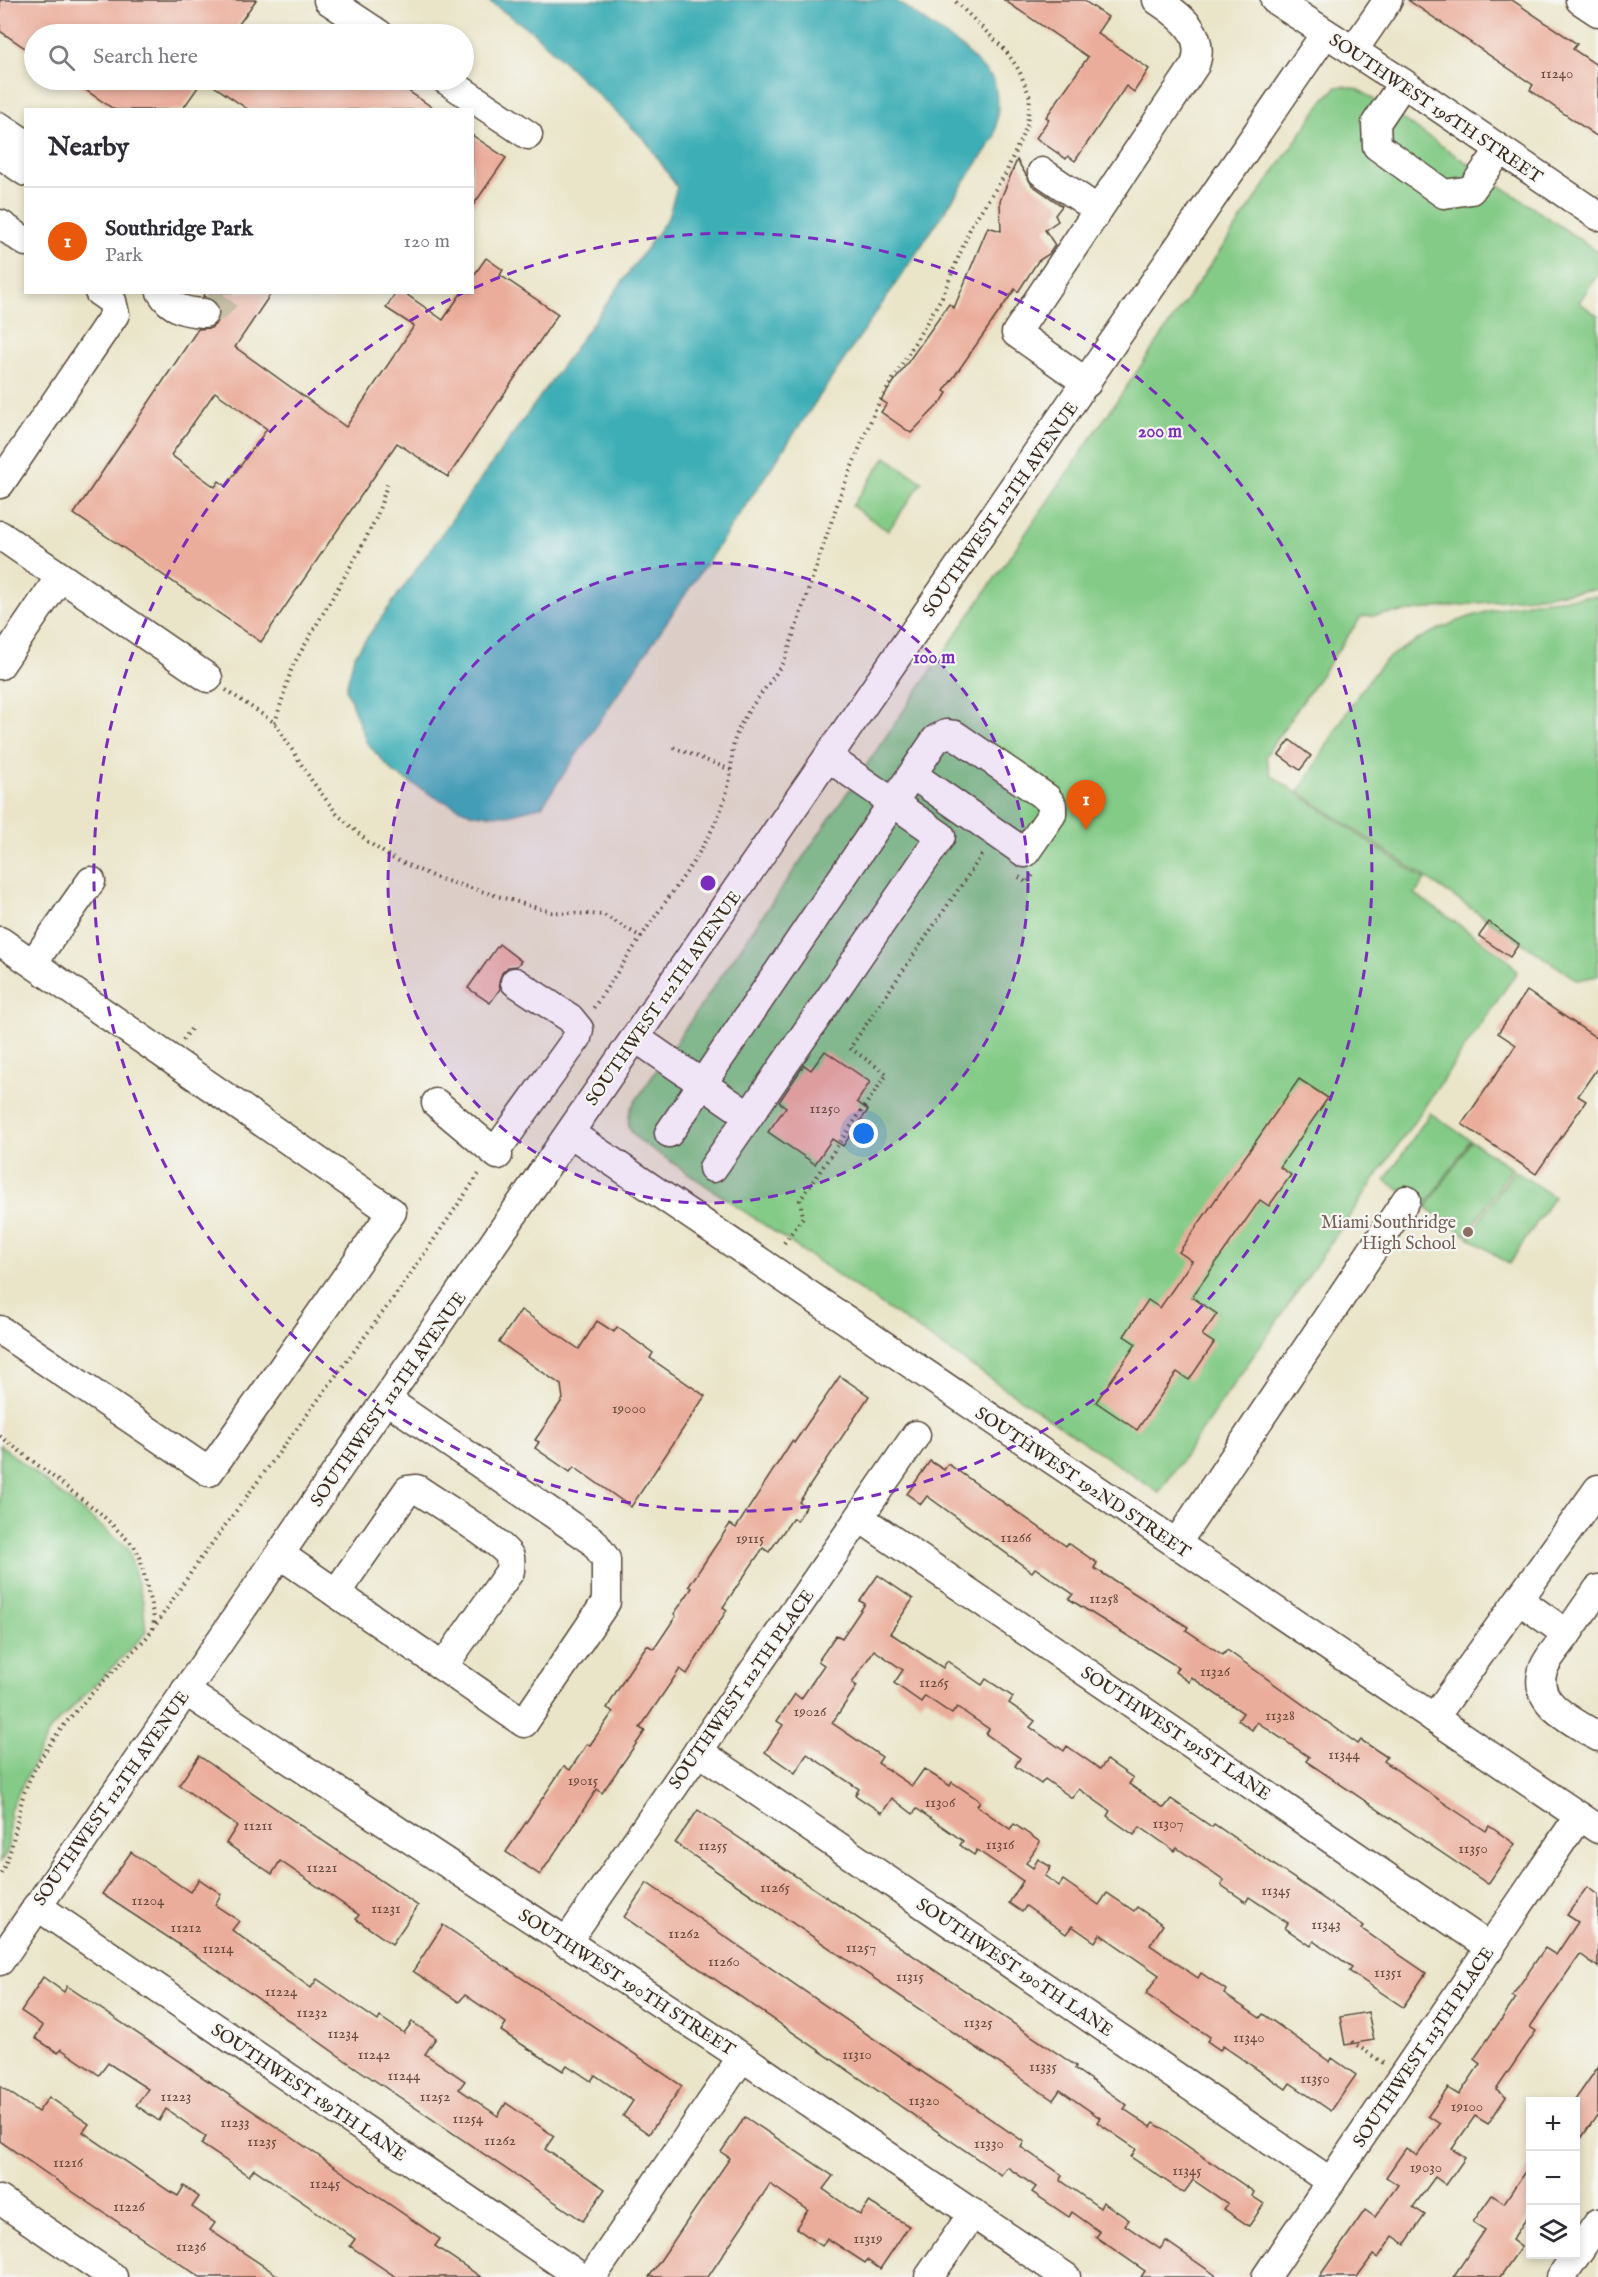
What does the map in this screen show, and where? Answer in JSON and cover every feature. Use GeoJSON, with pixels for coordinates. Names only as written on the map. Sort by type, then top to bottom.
{"type":"FeatureCollection","features":[{"type":"Feature","properties":{"kind":"street"},"geometry":{"type":"LineString","coordinates":[[328,0],[365,24]]}},
{"type":"Feature","properties":{"kind":"street"},"geometry":{"type":"LineString","coordinates":[[1087,382],[1016,333],[1183,85],[1198,55],[1194,33],[1180,17],[1157,0]]}},
{"type":"Feature","properties":{"kind":"street","name":"SOUTHWEST 196TH STREET"},"geometry":{"type":"LineString","coordinates":[[1275,0],[1403,83],[1598,216]]}},
{"type":"Feature","properties":{"kind":"street"},"geometry":{"type":"LineString","coordinates":[[1353,51],[1389,0]]}},
{"type":"Feature","properties":{"kind":"street"},"geometry":{"type":"LineString","coordinates":[[1580,0],[1598,12]]}},
{"type":"Feature","properties":{"kind":"street","name":"SOUTHWEST 112TH AVENUE"},"geometry":{"type":"LineString","coordinates":[[0,1961],[1325,34]]}},
{"type":"Feature","properties":{"kind":"street"},"geometry":{"type":"LineString","coordinates":[[1403,83],[1376,123],[1377,146],[1444,194],[1471,190],[1500,150]]}},
{"type":"Feature","properties":{"kind":"street"},"geometry":{"type":"LineString","coordinates":[[461,90],[528,135]]}},
{"type":"Feature","properties":{"kind":"street"},"geometry":{"type":"LineString","coordinates":[[0,126],[24,143]]}},
{"type":"Feature","properties":{"kind":"street"},"geometry":{"type":"LineString","coordinates":[[0,154],[24,171]]}},
{"type":"Feature","properties":{"kind":"street"},"geometry":{"type":"LineString","coordinates":[[1042,172],[1098,210]]}},
{"type":"Feature","properties":{"kind":"street"},"geometry":{"type":"LineString","coordinates":[[0,224],[24,241]]}},
{"type":"Feature","properties":{"kind":"street"},"geometry":{"type":"LineString","coordinates":[[0,484],[115,314],[112,301],[102,294]]}},
{"type":"Feature","properties":{"kind":"street"},"geometry":{"type":"LineString","coordinates":[[163,294],[174,307],[188,312],[204,313]]}},
{"type":"Feature","properties":{"kind":"street"},"geometry":{"type":"LineString","coordinates":[[0,535],[208,678]]}},
{"type":"Feature","properties":{"kind":"street"},"geometry":{"type":"LineString","coordinates":[[0,665],[60,577]]}},
{"type":"Feature","properties":{"kind":"street"},"geometry":{"type":"LineString","coordinates":[[669,1132],[936,740],[946,734],[955,735],[1047,798],[1052,805],[1052,814],[1025,853],[913,775]]}},
{"type":"Feature","properties":{"kind":"street"},"geometry":{"type":"LineString","coordinates":[[829,758],[941,836]]}},
{"type":"Feature","properties":{"kind":"street"},"geometry":{"type":"LineString","coordinates":[[713,1168],[961,807]]}},
{"type":"Feature","properties":{"kind":"street"},"geometry":{"type":"LineString","coordinates":[[33,963],[91,880]]}},
{"type":"Feature","properties":{"kind":"street"},"geometry":{"type":"LineString","coordinates":[[0,941],[392,1212],[209,1472],[0,1330]]}},
{"type":"Feature","properties":{"kind":"street"},"geometry":{"type":"LineString","coordinates":[[436,1103],[492,1158],[577,1038],[579,1029],[570,1018],[515,982]]}},
{"type":"Feature","properties":{"kind":"street"},"geometry":{"type":"LineString","coordinates":[[636,1038],[749,1116]]}},
{"type":"Feature","properties":{"kind":"street","name":"SOUTHWEST 192ND STREET"},"geometry":{"type":"LineString","coordinates":[[570,1133],[1589,1823]]}},
{"type":"Feature","properties":{"kind":"street"},"geometry":{"type":"LineString","coordinates":[[1176,1544],[1406,1200]]}},
{"type":"Feature","properties":{"kind":"street"},"geometry":{"type":"LineString","coordinates":[[281,1555],[524,1724],[606,1602],[606,1559],[592,1541],[387,1400]]}},
{"type":"Feature","properties":{"kind":"street","name":"SOUTHWEST 112TH PLACE"},"geometry":{"type":"LineString","coordinates":[[566,1943],[916,1435]]}},
{"type":"Feature","properties":{"kind":"street"},"geometry":{"type":"LineString","coordinates":[[336,1593],[408,1490],[417,1489],[466,1522],[505,1550],[511,1559],[510,1571],[443,1667]]}},
{"type":"Feature","properties":{"kind":"street"},"geometry":{"type":"LineString","coordinates":[[1434,1718],[1598,1489]]}},
{"type":"Feature","properties":{"kind":"street","name":"SOUTHWEST 191ST LANE"},"geometry":{"type":"LineString","coordinates":[[860,1518],[1491,1948]]}},
{"type":"Feature","properties":{"kind":"street"},"geometry":{"type":"LineString","coordinates":[[1594,1725],[1548,1703],[1541,1690],[1542,1672],[1567,1634],[1595,1598]]}},
{"type":"Feature","properties":{"kind":"street"},"geometry":{"type":"LineString","coordinates":[[1519,1600],[1567,1634]]}},
{"type":"Feature","properties":{"kind":"street","name":"SOUTHWEST 190TH STREET"},"geometry":{"type":"LineString","coordinates":[[185,1691],[742,2057],[1066,2277]]}},
{"type":"Feature","properties":{"kind":"street","name":"SOUTHWEST 190TH LANE"},"geometry":{"type":"LineString","coordinates":[[698,1751],[1331,2182]]}},
{"type":"Feature","properties":{"kind":"street","name":"SOUTHWEST 113TH PLACE"},"geometry":{"type":"LineString","coordinates":[[1266,2277],[1491,1948],[1589,1823]]}},
{"type":"Feature","properties":{"kind":"street","name":"SOUTHWEST 189TH LANE"},"geometry":{"type":"LineString","coordinates":[[37,1906],[581,2277]]}},
{"type":"Feature","properties":{"kind":"street"},"geometry":{"type":"LineString","coordinates":[[592,2277],[742,2057]]}},
{"type":"Feature","properties":{"kind":"street"},"geometry":{"type":"LineString","coordinates":[[0,2200],[113,2277]]}},
{"type":"Feature","properties":{"kind":"street"},"geometry":{"type":"LineString","coordinates":[[929,2277],[974,2213]]}},
{"type":"Feature","properties":{"kind":"street"},"geometry":{"type":"LineString","coordinates":[[1561,2277],[1598,2223]]}},
{"type":"Feature","properties":{"kind":"path"},"geometry":{"type":"LineString","coordinates":[[579,1029],[710,833],[729,783],[734,747],[740,726],[776,676],[789,649],[841,493],[876,408],[943,296],[972,224],[1005,175],[1027,125],[1030,97],[1019,70],[1005,50],[954,0]]}},
{"type":"Feature","properties":{"kind":"path"},"geometry":{"type":"LineString","coordinates":[[275,723],[292,667],[360,550],[377,516],[388,482]]}},
{"type":"Feature","properties":{"kind":"path"},"geometry":{"type":"LineString","coordinates":[[208,678],[275,723],[312,781],[337,814],[369,842],[392,858],[437,878],[551,912],[603,915],[641,938]]}},
{"type":"Feature","properties":{"kind":"path"},"geometry":{"type":"LineString","coordinates":[[670,746],[731,770]]}},
{"type":"Feature","properties":{"kind":"path"},"geometry":{"type":"LineString","coordinates":[[784,1243],[803,1217],[800,1200],[887,1074],[849,1048],[984,852],[992,858]]}},
{"type":"Feature","properties":{"kind":"path"},"geometry":{"type":"LineString","coordinates":[[1010,871],[1027,883],[1038,867]]}},
{"type":"Feature","properties":{"kind":"path"},"geometry":{"type":"LineString","coordinates":[[0,1874],[11,1848],[21,1801],[49,1743],[153,1629],[196,1565],[400,1289],[492,1158]]}},
{"type":"Feature","properties":{"kind":"path"},"geometry":{"type":"LineString","coordinates":[[0,1436],[100,1513],[135,1546],[154,1618],[153,1629]]}},
{"type":"Feature","properties":{"kind":"path"},"geometry":{"type":"LineString","coordinates":[[1352,2042],[1383,2063]]}},
{"type":"Feature","properties":{"kind":"green space"},"geometry":{"type":"Polygon","coordinates":[[[1337,87],[1358,89],[1598,252],[1598,274],[1579,302],[1598,316],[1598,589],[1361,617],[1266,757],[1271,775],[1425,880],[1415,894],[1509,960],[1517,972],[1159,1493],[639,1140],[630,1129],[629,1116],[632,1106],[1325,98],[1337,87]]]}},
{"type":"Feature","properties":{"kind":"green space"},"geometry":{"type":"Polygon","coordinates":[[[886,457],[922,482],[888,531],[852,506],[886,457]]]}},
{"type":"Feature","properties":{"kind":"green space"},"geometry":{"type":"Polygon","coordinates":[[[1598,596],[1598,976],[1577,980],[1299,792],[1340,722],[1375,672],[1393,654],[1436,630],[1480,614],[1526,603],[1598,596]]]}},
{"type":"Feature","properties":{"kind":"green space"},"geometry":{"type":"Polygon","coordinates":[[[1430,1113],[1470,1140],[1425,1207],[1385,1180],[1430,1113]]]}},
{"type":"Feature","properties":{"kind":"green space"},"geometry":{"type":"Polygon","coordinates":[[[1471,1141],[1512,1168],[1466,1235],[1426,1208],[1471,1141]]]}},
{"type":"Feature","properties":{"kind":"green space"},"geometry":{"type":"Polygon","coordinates":[[[1514,1170],[1554,1197],[1509,1264],[1468,1237],[1514,1170]]]}},
{"type":"Feature","properties":{"kind":"green space"},"geometry":{"type":"Polygon","coordinates":[[[0,1445],[128,1548],[143,1602],[146,1633],[50,1730],[10,1810],[8,1850],[0,1863],[0,1445]]]}},
{"type":"Feature","properties":{"kind":"water"},"geometry":{"type":"Polygon","coordinates":[[[487,0],[895,0],[963,48],[994,80],[998,106],[995,137],[542,806],[508,815],[473,814],[437,798],[394,773],[367,743],[346,689],[354,656],[668,218],[677,187],[646,141],[533,32],[487,0]]]}},
{"type":"Feature","properties":{"kind":"building"},"geometry":{"type":"Polygon","coordinates":[[[0,0],[256,0],[239,24],[24,24],[24,47],[0,31],[0,0]]]}},
{"type":"Feature","properties":{"kind":"building"},"geometry":{"type":"Polygon","coordinates":[[[1004,0],[1083,0],[1108,17],[1097,33],[1149,69],[1134,92],[1126,86],[1075,161],[1068,156],[1066,159],[1036,138],[1049,119],[1046,117],[1088,57],[1004,0]]]}},
{"type":"Feature","properties":{"kind":"building"},"geometry":{"type":"Polygon","coordinates":[[[1408,0],[1512,0],[1577,44],[1573,49],[1598,66],[1598,137],[1530,90],[1533,85],[1408,0]]]}},
{"type":"Feature","properties":{"kind":"building"},"geometry":{"type":"Polygon","coordinates":[[[86,90],[196,90],[183,108],[112,108],[86,90]]]}},
{"type":"Feature","properties":{"kind":"building"},"geometry":{"type":"Polygon","coordinates":[[[220,90],[407,90],[433,108],[246,108],[220,90]]]}},
{"type":"Feature","properties":{"kind":"building"},"geometry":{"type":"Polygon","coordinates":[[[474,136],[506,158],[474,204],[474,136]]]}},
{"type":"Feature","properties":{"kind":"building"},"geometry":{"type":"Polygon","coordinates":[[[1017,160],[1032,185],[1062,206],[1055,215],[1058,221],[1045,230],[1055,245],[1049,254],[1038,261],[1018,292],[1015,289],[944,391],[947,393],[942,401],[911,433],[881,412],[887,404],[881,400],[949,304],[954,308],[988,227],[1001,231],[1000,201],[1017,160]]]}},
{"type":"Feature","properties":{"kind":"building"},"geometry":{"type":"Polygon","coordinates":[[[486,258],[503,270],[500,275],[558,314],[448,477],[397,443],[261,642],[74,514],[198,329],[211,328],[218,322],[219,306],[213,299],[203,296],[204,294],[271,294],[235,347],[346,427],[414,326],[386,308],[395,294],[406,294],[443,320],[461,294],[474,294],[474,275],[486,258]],[[215,392],[171,455],[215,487],[219,481],[226,486],[267,429],[215,392]]]}},
{"type":"Feature","properties":{"kind":"building"},"geometry":{"type":"Polygon","coordinates":[[[1290,740],[1311,756],[1300,770],[1279,755],[1290,740]]]}},
{"type":"Feature","properties":{"kind":"building"},"geometry":{"type":"Polygon","coordinates":[[[1489,922],[1519,944],[1510,957],[1479,936],[1489,922]]]}},
{"type":"Feature","properties":{"kind":"building"},"geometry":{"type":"Polygon","coordinates":[[[499,944],[521,961],[517,966],[508,967],[502,973],[499,981],[500,989],[490,1003],[468,988],[499,944]]]}},
{"type":"Feature","properties":{"kind":"building"},"geometry":{"type":"Polygon","coordinates":[[[1527,991],[1598,1039],[1598,1067],[1578,1096],[1586,1101],[1536,1174],[1462,1124],[1516,1045],[1498,1033],[1527,991]]]}},
{"type":"Feature","properties":{"kind":"building"},"geometry":{"type":"Polygon","coordinates":[[[825,1051],[870,1082],[857,1102],[868,1110],[843,1146],[832,1139],[815,1164],[768,1132],[786,1107],[779,1102],[804,1065],[811,1070],[825,1051]]]}},
{"type":"Feature","properties":{"kind":"building"},"geometry":{"type":"Polygon","coordinates":[[[1299,1079],[1328,1098],[1280,1167],[1291,1175],[1269,1206],[1260,1200],[1192,1297],[1217,1314],[1202,1335],[1214,1343],[1189,1380],[1177,1372],[1137,1430],[1096,1402],[1136,1344],[1124,1336],[1148,1300],[1160,1308],[1192,1261],[1179,1252],[1299,1079]]]}},
{"type":"Feature","properties":{"kind":"building"},"geometry":{"type":"Polygon","coordinates":[[[521,1310],[579,1349],[597,1321],[614,1332],[617,1327],[653,1353],[650,1358],[705,1396],[631,1507],[574,1467],[570,1472],[535,1448],[539,1442],[535,1440],[563,1399],[561,1385],[499,1342],[521,1310]]]}},
{"type":"Feature","properties":{"kind":"building"},"geometry":{"type":"Polygon","coordinates":[[[840,1376],[869,1396],[799,1502],[806,1507],[797,1521],[793,1518],[769,1552],[763,1548],[723,1607],[727,1610],[687,1674],[680,1669],[640,1728],[645,1731],[602,1793],[597,1789],[540,1875],[506,1852],[564,1766],[570,1770],[587,1744],[590,1745],[613,1712],[607,1708],[629,1671],[647,1645],[654,1649],[692,1588],[689,1586],[730,1524],[736,1528],[792,1441],[794,1443],[840,1376]]]}},
{"type":"Feature","properties":{"kind":"building"},"geometry":{"type":"Polygon","coordinates":[[[930,1461],[944,1470],[948,1464],[1066,1546],[1068,1543],[1097,1563],[1094,1568],[1188,1627],[1186,1630],[1223,1655],[1227,1650],[1358,1744],[1361,1740],[1387,1757],[1384,1761],[1447,1805],[1486,1831],[1489,1826],[1515,1844],[1488,1884],[1306,1761],[1309,1757],[1257,1722],[1252,1730],[1238,1720],[1243,1713],[1191,1677],[1189,1682],[1175,1672],[1178,1667],[1069,1599],[1073,1594],[1035,1568],[1032,1572],[927,1496],[921,1504],[907,1494],[930,1461]]]}},
{"type":"Feature","properties":{"kind":"building"},"geometry":{"type":"Polygon","coordinates":[[[878,1575],[913,1599],[890,1633],[943,1668],[947,1661],[982,1685],[986,1679],[1013,1697],[1009,1703],[1035,1721],[1030,1727],[1064,1751],[1067,1746],[1100,1769],[1107,1760],[1133,1778],[1129,1784],[1164,1808],[1171,1799],[1212,1827],[1214,1824],[1364,1926],[1362,1929],[1426,1973],[1403,2007],[1349,1971],[1352,1967],[1314,1941],[1311,1946],[1285,1928],[1288,1923],[1249,1897],[1246,1902],[1221,1885],[1224,1880],[1177,1848],[1175,1851],[1140,1827],[1134,1835],[1107,1816],[1110,1811],[1079,1789],[1072,1798],[1045,1779],[1041,1784],[1015,1766],[1020,1758],[986,1734],[989,1729],[957,1707],[952,1714],[925,1696],[921,1702],[894,1683],[903,1670],[874,1650],[852,1683],[857,1686],[832,1723],[882,1757],[878,1763],[912,1786],[924,1769],[950,1786],[952,1782],[980,1801],[977,1806],[1010,1829],[1014,1824],[1040,1842],[1026,1863],[1033,1868],[1038,1859],[1051,1867],[1045,1876],[1059,1886],[1063,1880],[1099,1905],[1107,1893],[1134,1911],[1137,1907],[1163,1925],[1150,1945],[1198,1978],[1201,1973],[1226,1990],[1224,1994],[1260,2018],[1263,2014],[1330,2062],[1332,2058],[1356,2075],[1331,2111],[1290,2083],[1286,2089],[1223,2046],[1220,2050],[1207,2041],[1210,2037],[1146,1994],[1159,1975],[1100,1934],[1095,1942],[1072,1926],[1066,1934],[1026,1906],[1022,1912],[1009,1903],[1023,1881],[977,1850],[974,1855],[960,1845],[963,1841],[917,1809],[913,1814],[892,1798],[882,1813],[855,1795],[859,1789],[807,1754],[795,1773],[765,1752],[783,1725],[777,1721],[795,1694],[801,1699],[824,1665],[818,1661],[836,1635],[842,1638],[865,1604],[860,1601],[878,1575]]]}},
{"type":"Feature","properties":{"kind":"building"},"geometry":{"type":"Polygon","coordinates":[[[199,1756],[418,1906],[392,1944],[356,1919],[359,1915],[280,1861],[272,1874],[226,1843],[237,1826],[179,1785],[199,1756]]]}},
{"type":"Feature","properties":{"kind":"building"},"geometry":{"type":"Polygon","coordinates":[[[698,1810],[1076,2066],[1075,2069],[1127,2105],[1124,2109],[1151,2127],[1154,2123],[1254,2192],[1252,2196],[1264,2204],[1249,2226],[1224,2209],[1228,2204],[1193,2180],[1184,2193],[1131,2157],[1136,2149],[1097,2122],[1100,2118],[1060,2090],[1053,2100],[675,1843],[698,1810]]]}},
{"type":"Feature","properties":{"kind":"building"},"geometry":{"type":"Polygon","coordinates":[[[131,1852],[190,1892],[199,1879],[221,1894],[215,1905],[239,1921],[232,1930],[311,1988],[317,1979],[378,2021],[380,2017],[404,2033],[412,2022],[436,2038],[425,2054],[465,2081],[459,2089],[498,2116],[506,2103],[554,2136],[545,2149],[605,2189],[583,2221],[349,2063],[209,1964],[102,1894],[131,1852]]]}},
{"type":"Feature","properties":{"kind":"building"},"geometry":{"type":"Polygon","coordinates":[[[647,1883],[1024,2142],[1021,2147],[1062,2175],[1060,2180],[1100,2208],[1103,2202],[1129,2220],[1125,2225],[1160,2249],[1166,2241],[1218,2277],[1141,2277],[1145,2271],[1096,2237],[1100,2232],[1072,2212],[1069,2217],[1032,2192],[1036,2187],[1007,2167],[1001,2175],[624,1917],[647,1883]]]}},
{"type":"Feature","properties":{"kind":"building"},"geometry":{"type":"Polygon","coordinates":[[[1587,1887],[1598,1895],[1598,1967],[1580,1954],[1530,2027],[1536,2031],[1496,2090],[1506,2097],[1488,2124],[1475,2116],[1452,2149],[1465,2158],[1446,2185],[1435,2177],[1413,2207],[1425,2215],[1405,2244],[1393,2236],[1378,2258],[1373,2255],[1357,2277],[1319,2277],[1365,2210],[1375,2217],[1398,2185],[1386,2177],[1406,2148],[1417,2156],[1440,2124],[1428,2116],[1448,2088],[1459,2095],[1480,2064],[1474,2059],[1516,1998],[1512,1996],[1545,1948],[1556,1955],[1578,1922],[1567,1915],[1587,1887]]]}},
{"type":"Feature","properties":{"kind":"building"},"geometry":{"type":"Polygon","coordinates":[[[443,1925],[682,2086],[649,2134],[623,2116],[633,2101],[595,2075],[591,2081],[567,2065],[563,2071],[501,2031],[506,2023],[465,1995],[459,2002],[413,1971],[443,1925]]]}},
{"type":"Feature","properties":{"kind":"building"},"geometry":{"type":"Polygon","coordinates":[[[43,1977],[64,1992],[67,1986],[281,2130],[440,2239],[435,2246],[481,2277],[396,2277],[350,2246],[355,2239],[254,2169],[249,2176],[201,2144],[206,2137],[166,2109],[159,2121],[136,2105],[148,2089],[108,2063],[99,2075],[61,2049],[58,2053],[35,2038],[43,2026],[21,2011],[43,1977]]]}},
{"type":"Feature","properties":{"kind":"building"},"geometry":{"type":"Polygon","coordinates":[[[1368,2012],[1374,2040],[1345,2045],[1340,2017],[1368,2012]]]}},
{"type":"Feature","properties":{"kind":"building"},"geometry":{"type":"Polygon","coordinates":[[[1598,2067],[1598,2114],[1580,2140],[1580,2097],[1577,2097],[1598,2067]]]}},
{"type":"Feature","properties":{"kind":"building"},"geometry":{"type":"Polygon","coordinates":[[[0,2086],[38,2112],[49,2097],[89,2124],[83,2132],[169,2191],[178,2196],[184,2186],[199,2197],[192,2207],[215,2223],[210,2230],[280,2277],[200,2277],[76,2194],[0,2141],[0,2086]]]}},
{"type":"Feature","properties":{"kind":"building"},"geometry":{"type":"Polygon","coordinates":[[[745,2117],[833,2176],[823,2189],[860,2215],[869,2202],[909,2226],[880,2269],[867,2260],[865,2263],[827,2238],[822,2246],[796,2228],[808,2210],[770,2184],[708,2277],[649,2277],[730,2158],[721,2152],[745,2117]]]}},
{"type":"Feature","properties":{"kind":"building"},"geometry":{"type":"Polygon","coordinates":[[[1526,2170],[1526,2219],[1512,2240],[1521,2247],[1500,2277],[1453,2277],[1485,2230],[1473,2222],[1492,2195],[1504,2203],[1526,2170]]]}},
{"type":"Feature","properties":{"kind":"tunnel"},"geometry":{"type":"LineString","coordinates":[[204,313],[218,306],[228,294]]}},
{"type":"Feature","properties":{"kind":"place","name":"Southridge Park"},"geometry":{"type":"Point","coordinates":[1086,830]}},
{"type":"Feature","properties":{"kind":"place","name":"Miami Southridge High School"},"geometry":{"type":"Point","coordinates":[1468,1232]}}]}
